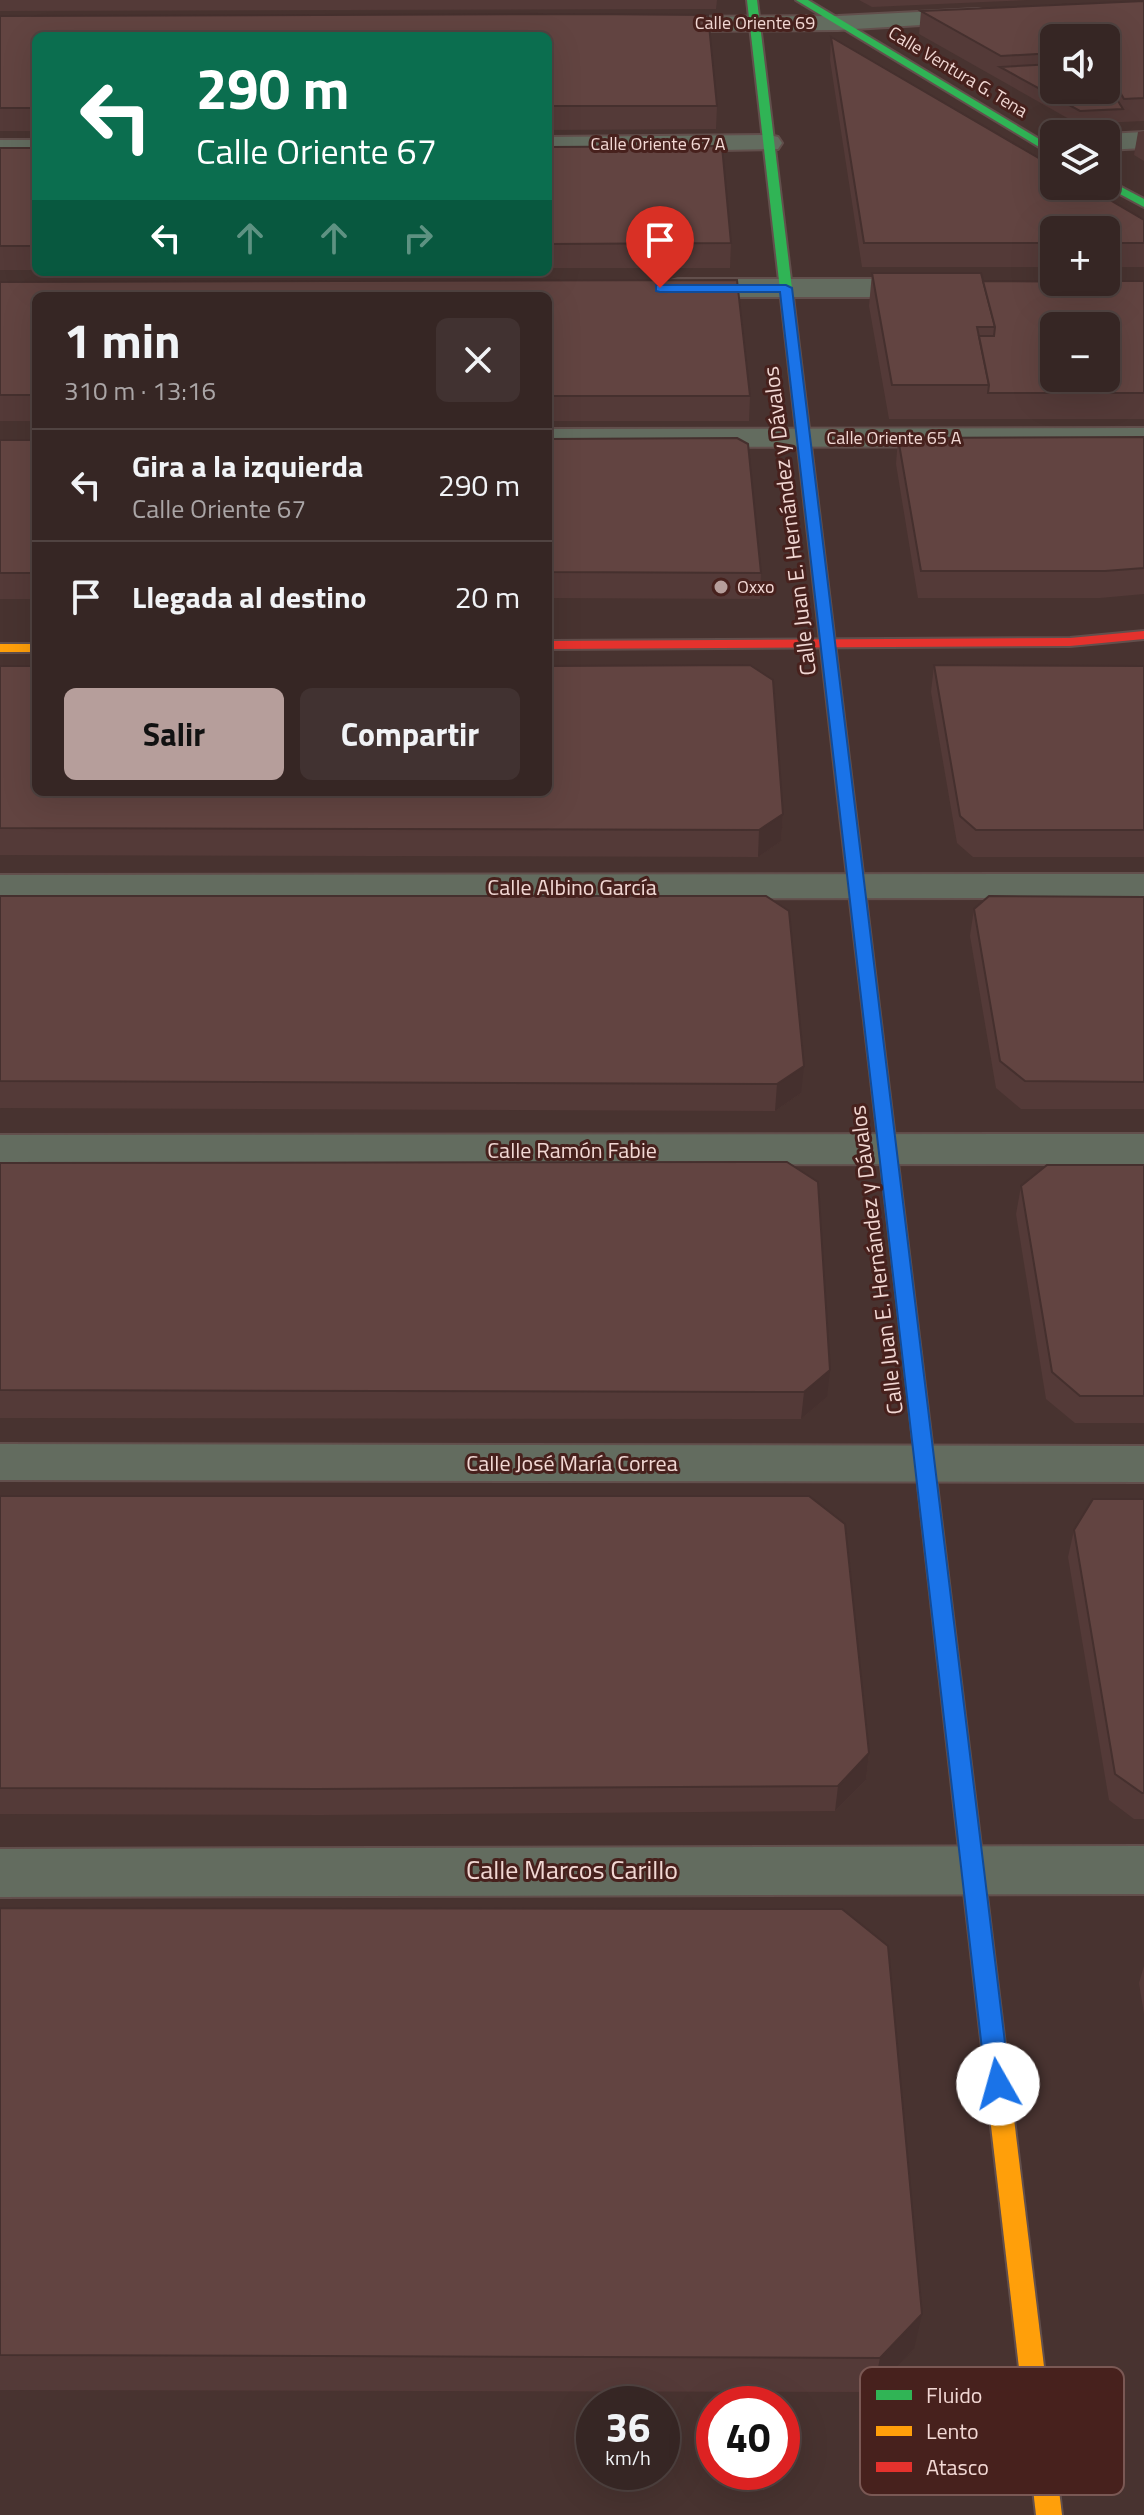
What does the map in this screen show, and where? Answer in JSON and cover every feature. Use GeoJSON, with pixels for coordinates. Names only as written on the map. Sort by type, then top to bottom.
{"type":"FeatureCollection","features":[{"type":"Feature","properties":{"kind":"street","name":"Calle Ventura G. Tena"},"geometry":{"type":"LineString","coordinates":[[801,0],[1040,142]]}},
{"type":"Feature","properties":{"kind":"street","name":"Calle Oriente 69"},"geometry":{"type":"LineString","coordinates":[[629,24],[753,12],[838,23],[1006,15]]}},
{"type":"Feature","properties":{"kind":"street","name":"Calle Juan E. Hernández y Dávalos"},"geometry":{"type":"LineString","coordinates":[[753,12],[1031,2367]]}},
{"type":"Feature","properties":{"kind":"street"},"geometry":{"type":"LineString","coordinates":[[1120,141],[1144,140]]}},
{"type":"Feature","properties":{"kind":"street","name":"Calle Oriente 67 A"},"geometry":{"type":"LineString","coordinates":[[552,145],[769,143]]}},
{"type":"Feature","properties":{"kind":"street"},"geometry":{"type":"LineString","coordinates":[[0,148],[32,148]]}},
{"type":"Feature","properties":{"kind":"street"},"geometry":{"type":"LineString","coordinates":[[1120,190],[1144,204]]}},
{"type":"Feature","properties":{"kind":"street"},"geometry":{"type":"LineString","coordinates":[[644,288],[957,288]]}},
{"type":"Feature","properties":{"kind":"street","name":"Calle Oriente 65 A"},"geometry":{"type":"LineString","coordinates":[[552,438],[1144,437]]}},
{"type":"Feature","properties":{"kind":"street"},"geometry":{"type":"LineString","coordinates":[[1070,642],[1144,635]]}},
{"type":"Feature","properties":{"kind":"street"},"geometry":{"type":"LineString","coordinates":[[552,645],[1144,644]]}},
{"type":"Feature","properties":{"kind":"street"},"geometry":{"type":"LineString","coordinates":[[0,648],[32,648]]}},
{"type":"Feature","properties":{"kind":"street","name":"Calle Albino García"},"geometry":{"type":"LineString","coordinates":[[0,887],[1144,886]]}},
{"type":"Feature","properties":{"kind":"street","name":"Calle Ramón Fabie"},"geometry":{"type":"LineString","coordinates":[[0,1150],[1144,1149]]}},
{"type":"Feature","properties":{"kind":"street","name":"Calle José María Correa"},"geometry":{"type":"LineString","coordinates":[[0,1462],[1144,1464]]}},
{"type":"Feature","properties":{"kind":"street","name":"Calle Marcos Carillo"},"geometry":{"type":"LineString","coordinates":[[0,1873],[1144,1870]]}},
{"type":"Feature","properties":{"kind":"street","name":"Calle Juan E. Hernández y Dávalos"},"geometry":{"type":"LineString","coordinates":[[1047,2495],[1049,2515]]}},
{"type":"Feature","properties":{"kind":"building"},"geometry":{"type":"Polygon","coordinates":[[[1144,1],[1144,98],[1124,99],[1120,92],[1120,24],[1040,24],[1040,54],[1001,56],[921,11],[1144,1]]]}},
{"type":"Feature","properties":{"kind":"building"},"geometry":{"type":"Polygon","coordinates":[[[708,15],[717,106],[552,106],[552,32],[32,32],[32,108],[0,108],[0,16],[708,15]]]}},
{"type":"Feature","properties":{"kind":"building"},"geometry":{"type":"Polygon","coordinates":[[[831,37],[1040,159],[1040,200],[1110,200],[1144,220],[1144,243],[1120,243],[1120,216],[1040,216],[1040,243],[864,243],[831,37]]]}},
{"type":"Feature","properties":{"kind":"building"},"geometry":{"type":"Polygon","coordinates":[[[1040,65],[1040,89],[1000,67],[1040,65]]]}},
{"type":"Feature","properties":{"kind":"building"},"geometry":{"type":"Polygon","coordinates":[[[1067,104],[1120,104],[1123,109],[1080,111],[1067,104]]]}},
{"type":"Feature","properties":{"kind":"building"},"geometry":{"type":"Polygon","coordinates":[[[722,146],[731,243],[552,244],[552,147],[722,146]]]}},
{"type":"Feature","properties":{"kind":"building"},"geometry":{"type":"Polygon","coordinates":[[[0,148],[32,148],[32,246],[0,246],[0,148]]]}},
{"type":"Feature","properties":{"kind":"building"},"geometry":{"type":"Polygon","coordinates":[[[872,273],[981,273],[995,327],[977,327],[989,385],[892,385],[872,273]]]}},
{"type":"Feature","properties":{"kind":"building"},"geometry":{"type":"Polygon","coordinates":[[[737,280],[750,396],[552,396],[552,292],[32,292],[32,395],[0,395],[0,282],[737,280]]]}},
{"type":"Feature","properties":{"kind":"building"},"geometry":{"type":"Polygon","coordinates":[[[983,281],[1040,281],[1040,296],[1120,296],[1120,281],[1144,281],[1144,393],[988,393],[979,336],[994,336],[995,327],[983,281]]]}},
{"type":"Feature","properties":{"kind":"building"},"geometry":{"type":"Polygon","coordinates":[[[1144,437],[1144,568],[1105,571],[921,571],[898,438],[1144,437]]]}},
{"type":"Feature","properties":{"kind":"building"},"geometry":{"type":"Polygon","coordinates":[[[737,438],[748,444],[761,573],[552,572],[552,439],[737,438]]]}},
{"type":"Feature","properties":{"kind":"building"},"geometry":{"type":"Polygon","coordinates":[[[0,440],[32,440],[32,573],[0,573],[0,440]]]}},
{"type":"Feature","properties":{"kind":"building"},"geometry":{"type":"Polygon","coordinates":[[[750,665],[773,680],[783,814],[759,830],[0,828],[0,666],[32,666],[32,796],[552,796],[552,666],[750,665]]]}},
{"type":"Feature","properties":{"kind":"building"},"geometry":{"type":"Polygon","coordinates":[[[934,665],[1144,666],[1144,830],[976,830],[960,816],[934,665]]]}},
{"type":"Feature","properties":{"kind":"building"},"geometry":{"type":"Polygon","coordinates":[[[0,896],[766,896],[789,911],[804,1066],[777,1084],[0,1081],[0,896]]]}},
{"type":"Feature","properties":{"kind":"building"},"geometry":{"type":"Polygon","coordinates":[[[989,896],[1144,897],[1144,1082],[1025,1081],[1000,1061],[974,909],[989,896]]]}},
{"type":"Feature","properties":{"kind":"building"},"geometry":{"type":"Polygon","coordinates":[[[787,1162],[818,1182],[830,1370],[804,1392],[0,1390],[0,1163],[787,1162]]]}},
{"type":"Feature","properties":{"kind":"building"},"geometry":{"type":"Polygon","coordinates":[[[1047,1165],[1144,1165],[1144,1396],[1080,1396],[1052,1372],[1021,1186],[1047,1165]]]}},
{"type":"Feature","properties":{"kind":"building"},"geometry":{"type":"Polygon","coordinates":[[[0,1496],[809,1496],[845,1524],[869,1753],[838,1786],[0,1788],[0,1496]]]}},
{"type":"Feature","properties":{"kind":"building"},"geometry":{"type":"Polygon","coordinates":[[[1093,1499],[1144,1499],[1144,1793],[1115,1774],[1074,1530],[1093,1499]]]}},
{"type":"Feature","properties":{"kind":"building"},"geometry":{"type":"Polygon","coordinates":[[[0,1908],[842,1909],[888,1946],[922,2314],[880,2358],[0,2355],[0,1908]]]}},
{"type":"Feature","properties":{"kind":"traffic: fast"},"geometry":{"type":"LineString","coordinates":[[752,0],[848,816]]}},
{"type":"Feature","properties":{"kind":"traffic: fast"},"geometry":{"type":"LineString","coordinates":[[801,0],[1040,145]]}},
{"type":"Feature","properties":{"kind":"traffic: fast"},"geometry":{"type":"LineString","coordinates":[[1120,190],[1144,204]]}},
{"type":"Feature","properties":{"kind":"traffic: fast"},"geometry":{"type":"LineString","coordinates":[[912,1353],[964,1797]]}},
{"type":"Feature","properties":{"kind":"traffic: slow"},"geometry":{"type":"LineString","coordinates":[[0,648],[32,648]]}},
{"type":"Feature","properties":{"kind":"traffic: slow"},"geometry":{"type":"LineString","coordinates":[[964,1797],[1031,2367]]}},
{"type":"Feature","properties":{"kind":"traffic: slow"},"geometry":{"type":"LineString","coordinates":[[1047,2495],[1049,2515]]}},
{"type":"Feature","properties":{"kind":"traffic: jam"},"geometry":{"type":"LineString","coordinates":[[552,645],[1070,642],[1144,635]]}},
{"type":"Feature","properties":{"kind":"traffic: jam"},"geometry":{"type":"LineString","coordinates":[[848,816],[912,1353]]}},
{"type":"Feature","properties":{"kind":"place","name":"Oxxo"},"geometry":{"type":"Point","coordinates":[721,587]}},
{"type":"Feature","properties":{"kind":"route"},"geometry":{"type":"LineString","coordinates":[[660,288],[786,288],[998,2084]]}}]}
